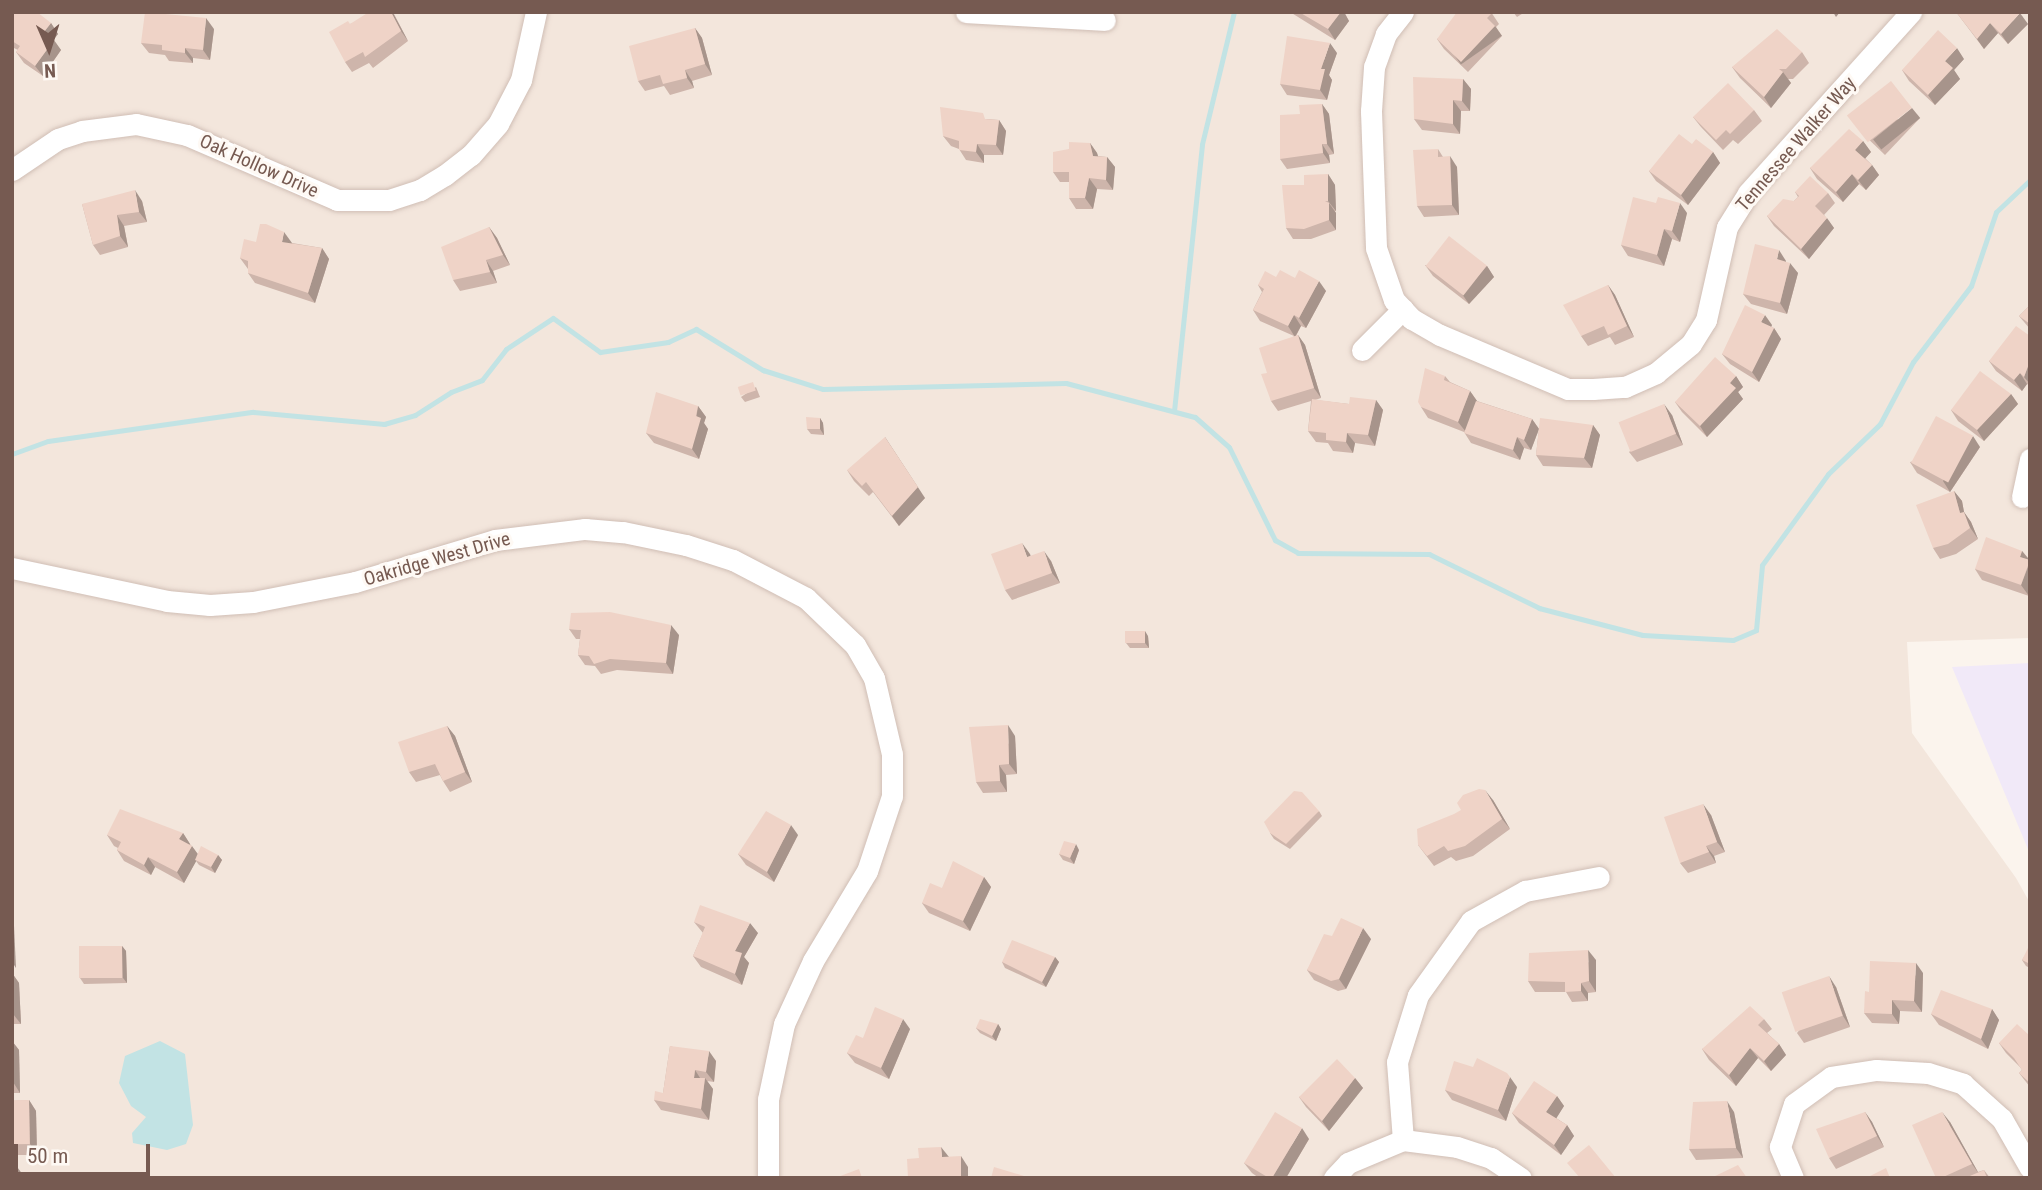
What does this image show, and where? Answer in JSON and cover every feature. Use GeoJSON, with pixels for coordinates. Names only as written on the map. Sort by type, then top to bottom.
{"type":"FeatureCollection","features":[{"type":"Feature","properties":{"kind":"street","name":"Oak Hollow Drive"},"geometry":{"type":"LineString","coordinates":[[12,170],[58,139],[82,131],[135,124],[187,135],[337,200],[389,200],[420,190],[445,175],[471,155],[498,124],[521,80],[536,12]]}},
{"type":"Feature","properties":{"kind":"street"},"geometry":{"type":"LineString","coordinates":[[965,12],[1105,20]]}},
{"type":"Feature","properties":{"kind":"street","name":"Tennessee Walker Way"},"geometry":{"type":"LineString","coordinates":[[1403,12],[1386,34],[1374,67],[1371,111],[1376,248],[1394,300],[1403,310],[1440,335],[1568,389],[1625,387],[1656,373],[1691,344],[1706,320],[1727,227],[1748,193],[1912,12]]}},
{"type":"Feature","properties":{"kind":"street"},"geometry":{"type":"LineString","coordinates":[[1362,350],[1403,310]]}},
{"type":"Feature","properties":{"kind":"street"},"geometry":{"type":"LineString","coordinates":[[2022,497],[2030,459]]}},
{"type":"Feature","properties":{"kind":"street","name":"Oakridge West Drive"},"geometry":{"type":"LineString","coordinates":[[12,568],[167,601],[253,603],[307,594],[495,540],[585,530],[624,532],[686,545],[733,560],[806,598],[855,645],[874,678],[892,754],[892,796],[867,871],[813,961],[784,1024],[768,1099],[768,1178]]}},
{"type":"Feature","properties":{"kind":"street"},"geometry":{"type":"LineString","coordinates":[[1403,1140],[1398,1062],[1418,995],[1471,921],[1525,891],[1599,877]]}},
{"type":"Feature","properties":{"kind":"street"},"geometry":{"type":"LineString","coordinates":[[1793,1178],[1780,1147],[1794,1104],[1831,1077],[1875,1070],[1928,1073],[1963,1084],[2002,1119],[2030,1168]]}},
{"type":"Feature","properties":{"kind":"street"},"geometry":{"type":"LineString","coordinates":[[1334,1178],[1348,1163],[1403,1140],[1457,1147],[1491,1158],[1521,1178]]}},
{"type":"Feature","properties":{"kind":"shaded area"},"geometry":{"type":"Polygon","coordinates":[[[12,12],[2030,12],[2030,638],[1907,642],[1912,733],[2016,878],[2030,903],[2030,1178],[12,1178],[12,12]]]}},
{"type":"Feature","properties":{"kind":"shaded area"},"geometry":{"type":"Polygon","coordinates":[[[2030,663],[2030,854],[1952,667],[2030,663]]]}},
{"type":"Feature","properties":{"kind":"water"},"geometry":{"type":"Polygon","coordinates":[[[160,1041],[185,1054],[193,1125],[186,1144],[167,1150],[133,1143],[132,1133],[146,1117],[131,1106],[119,1083],[125,1056],[160,1041]]]}},
{"type":"Feature","properties":{"kind":"building"},"geometry":{"type":"Polygon","coordinates":[[[12,12],[37,12],[51,23],[44,32],[54,40],[35,66],[16,52],[20,46],[12,41],[12,12]]]}},
{"type":"Feature","properties":{"kind":"building"},"geometry":{"type":"Polygon","coordinates":[[[145,12],[206,18],[203,50],[185,48],[185,53],[162,50],[162,45],[141,43],[145,12]]]}},
{"type":"Feature","properties":{"kind":"building"},"geometry":{"type":"Polygon","coordinates":[[[369,12],[391,12],[401,31],[365,57],[363,52],[345,62],[329,32],[348,21],[350,24],[369,12]]]}},
{"type":"Feature","properties":{"kind":"building"},"geometry":{"type":"Polygon","coordinates":[[[1299,12],[1341,12],[1328,29],[1299,12]]]}},
{"type":"Feature","properties":{"kind":"building"},"geometry":{"type":"Polygon","coordinates":[[[1457,12],[1491,12],[1487,18],[1495,26],[1461,62],[1437,39],[1457,12]]]}},
{"type":"Feature","properties":{"kind":"building"},"geometry":{"type":"Polygon","coordinates":[[[1956,12],[2020,13],[2001,34],[1990,23],[1977,39],[1956,12]]]}},
{"type":"Feature","properties":{"kind":"building"},"geometry":{"type":"Polygon","coordinates":[[[695,28],[705,64],[685,70],[687,78],[663,84],[660,75],[638,81],[629,46],[695,28]]]}},
{"type":"Feature","properties":{"kind":"building"},"geometry":{"type":"Polygon","coordinates":[[[1777,29],[1802,52],[1786,69],[1779,69],[1783,72],[1764,97],[1732,67],[1777,29]]]}},
{"type":"Feature","properties":{"kind":"building"},"geometry":{"type":"Polygon","coordinates":[[[1938,30],[1957,48],[1945,61],[1953,68],[1928,95],[1902,70],[1938,30]]]}},
{"type":"Feature","properties":{"kind":"building"},"geometry":{"type":"Polygon","coordinates":[[[1287,36],[1330,43],[1321,69],[1325,69],[1320,90],[1280,84],[1287,36]]]}},
{"type":"Feature","properties":{"kind":"building"},"geometry":{"type":"Polygon","coordinates":[[[1413,77],[1463,79],[1462,101],[1453,100],[1453,124],[1414,119],[1413,77]]]}},
{"type":"Feature","properties":{"kind":"building"},"geometry":{"type":"Polygon","coordinates":[[[1891,81],[1912,108],[1868,142],[1847,115],[1891,81]]]}},
{"type":"Feature","properties":{"kind":"building"},"geometry":{"type":"Polygon","coordinates":[[[1728,83],[1754,110],[1730,134],[1726,130],[1716,140],[1693,117],[1728,83]]]}},
{"type":"Feature","properties":{"kind":"building"},"geometry":{"type":"Polygon","coordinates":[[[1322,104],[1327,144],[1322,144],[1323,153],[1280,159],[1280,115],[1300,114],[1299,105],[1322,104]]]}},
{"type":"Feature","properties":{"kind":"building"},"geometry":{"type":"Polygon","coordinates":[[[940,107],[983,113],[985,119],[999,120],[996,145],[977,144],[976,152],[959,150],[959,141],[943,136],[940,107]]]}},
{"type":"Feature","properties":{"kind":"building"},"geometry":{"type":"Polygon","coordinates":[[[1849,129],[1863,141],[1855,150],[1872,165],[1858,180],[1852,174],[1836,192],[1810,168],[1849,129]]]}},
{"type":"Feature","properties":{"kind":"building"},"geometry":{"type":"Polygon","coordinates":[[[1679,134],[1692,144],[1696,139],[1713,152],[1681,195],[1649,171],[1679,134]]]}},
{"type":"Feature","properties":{"kind":"building"},"geometry":{"type":"Polygon","coordinates":[[[1069,142],[1090,143],[1093,156],[1107,157],[1106,180],[1089,178],[1085,198],[1069,198],[1069,172],[1053,172],[1053,152],[1069,149],[1069,142]]]}},
{"type":"Feature","properties":{"kind":"building"},"geometry":{"type":"Polygon","coordinates":[[[1438,149],[1438,157],[1450,156],[1452,205],[1417,206],[1413,150],[1438,149]]]}},
{"type":"Feature","properties":{"kind":"building"},"geometry":{"type":"Polygon","coordinates":[[[1328,174],[1328,201],[1325,201],[1329,203],[1329,220],[1304,229],[1286,228],[1282,185],[1304,185],[1304,175],[1328,174]]]}},
{"type":"Feature","properties":{"kind":"building"},"geometry":{"type":"Polygon","coordinates":[[[1810,176],[1828,193],[1815,206],[1827,218],[1801,249],[1767,216],[1783,199],[1794,201],[1799,196],[1795,192],[1810,176]]]}},
{"type":"Feature","properties":{"kind":"building"},"geometry":{"type":"Polygon","coordinates":[[[135,190],[139,212],[117,215],[120,236],[93,245],[82,204],[135,190]]]}},
{"type":"Feature","properties":{"kind":"building"},"geometry":{"type":"Polygon","coordinates":[[[1633,197],[1656,203],[1658,197],[1680,203],[1672,231],[1664,229],[1657,255],[1621,245],[1633,197]]]}},
{"type":"Feature","properties":{"kind":"building"},"geometry":{"type":"Polygon","coordinates":[[[260,224],[284,232],[282,242],[322,248],[308,293],[248,273],[248,261],[240,258],[244,239],[256,242],[260,224]]]}},
{"type":"Feature","properties":{"kind":"building"},"geometry":{"type":"Polygon","coordinates":[[[489,227],[503,255],[486,260],[490,272],[453,280],[441,247],[489,227]]]}},
{"type":"Feature","properties":{"kind":"building"},"geometry":{"type":"Polygon","coordinates":[[[1449,236],[1487,266],[1463,295],[1426,266],[1449,236]]]}},
{"type":"Feature","properties":{"kind":"building"},"geometry":{"type":"Polygon","coordinates":[[[1755,244],[1779,250],[1777,259],[1790,263],[1780,303],[1743,294],[1755,244]]]}},
{"type":"Feature","properties":{"kind":"building"},"geometry":{"type":"Polygon","coordinates":[[[1280,270],[1295,278],[1299,270],[1319,281],[1299,318],[1294,315],[1288,326],[1253,310],[1264,289],[1258,285],[1265,271],[1276,277],[1280,270]]]}},
{"type":"Feature","properties":{"kind":"building"},"geometry":{"type":"Polygon","coordinates":[[[1608,285],[1627,326],[1608,335],[1604,326],[1581,336],[1563,305],[1608,285]]]}},
{"type":"Feature","properties":{"kind":"building"},"geometry":{"type":"Polygon","coordinates":[[[1745,305],[1765,315],[1761,322],[1774,328],[1752,372],[1722,354],[1745,305]]]}},
{"type":"Feature","properties":{"kind":"building"},"geometry":{"type":"Polygon","coordinates":[[[2030,305],[2030,324],[2019,316],[2030,305]]]}},
{"type":"Feature","properties":{"kind":"building"},"geometry":{"type":"Polygon","coordinates":[[[2016,326],[2030,336],[2030,361],[2024,377],[2020,373],[2014,380],[1989,361],[2016,326]]]}},
{"type":"Feature","properties":{"kind":"building"},"geometry":{"type":"Polygon","coordinates":[[[1298,335],[1314,388],[1271,401],[1261,374],[1267,373],[1259,348],[1298,335]]]}},
{"type":"Feature","properties":{"kind":"building"},"geometry":{"type":"Polygon","coordinates":[[[1715,357],[1736,376],[1730,383],[1736,388],[1700,426],[1675,402],[1715,357]]]}},
{"type":"Feature","properties":{"kind":"building"},"geometry":{"type":"Polygon","coordinates":[[[1425,368],[1470,391],[1458,422],[1421,407],[1418,402],[1425,368]]]}},
{"type":"Feature","properties":{"kind":"building"},"geometry":{"type":"Polygon","coordinates":[[[1980,371],[2011,394],[1977,430],[1951,410],[1980,371]]]}},
{"type":"Feature","properties":{"kind":"building"},"geometry":{"type":"Polygon","coordinates":[[[753,382],[756,391],[741,396],[738,387],[753,382]]]}},
{"type":"Feature","properties":{"kind":"building"},"geometry":{"type":"Polygon","coordinates":[[[656,392],[698,406],[696,416],[701,418],[692,449],[646,433],[656,392]]]}},
{"type":"Feature","properties":{"kind":"building"},"geometry":{"type":"Polygon","coordinates":[[[1350,397],[1376,400],[1368,435],[1347,433],[1346,442],[1326,440],[1326,433],[1308,431],[1312,399],[1349,404],[1350,397]]]}},
{"type":"Feature","properties":{"kind":"building"},"geometry":{"type":"Polygon","coordinates":[[[1476,401],[1532,419],[1524,440],[1517,437],[1513,450],[1464,433],[1476,401]]]}},
{"type":"Feature","properties":{"kind":"building"},"geometry":{"type":"Polygon","coordinates":[[[1664,404],[1676,434],[1631,452],[1619,422],[1664,404]]]}},
{"type":"Feature","properties":{"kind":"building"},"geometry":{"type":"Polygon","coordinates":[[[1936,416],[1973,436],[1948,483],[1911,463],[1936,416]]]}},
{"type":"Feature","properties":{"kind":"building"},"geometry":{"type":"Polygon","coordinates":[[[806,417],[820,418],[820,429],[807,429],[806,417]]]}},
{"type":"Feature","properties":{"kind":"building"},"geometry":{"type":"Polygon","coordinates":[[[1540,418],[1593,425],[1584,458],[1536,455],[1540,418]]]}},
{"type":"Feature","properties":{"kind":"building"},"geometry":{"type":"Polygon","coordinates":[[[885,437],[918,487],[892,516],[866,482],[862,486],[847,470],[885,437]]]}},
{"type":"Feature","properties":{"kind":"building"},"geometry":{"type":"Polygon","coordinates":[[[1954,491],[1960,513],[1964,512],[1970,528],[1948,544],[1933,548],[1916,505],[1954,491]]]}},
{"type":"Feature","properties":{"kind":"building"},"geometry":{"type":"Polygon","coordinates":[[[1986,537],[2022,551],[2020,557],[2030,560],[2021,585],[1975,569],[1986,537]]]}},
{"type":"Feature","properties":{"kind":"building"},"geometry":{"type":"Polygon","coordinates":[[[1022,543],[1027,557],[1044,551],[1052,573],[1005,590],[991,554],[1022,543]]]}},
{"type":"Feature","properties":{"kind":"building"},"geometry":{"type":"Polygon","coordinates":[[[610,612],[671,625],[666,663],[610,659],[594,664],[589,656],[578,655],[581,630],[569,629],[571,613],[610,612]]]}},
{"type":"Feature","properties":{"kind":"building"},"geometry":{"type":"Polygon","coordinates":[[[1125,631],[1145,631],[1145,643],[1125,643],[1125,631]]]}},
{"type":"Feature","properties":{"kind":"building"},"geometry":{"type":"Polygon","coordinates":[[[1008,725],[1009,764],[999,765],[1000,781],[976,782],[969,727],[1008,725]]]}},
{"type":"Feature","properties":{"kind":"building"},"geometry":{"type":"Polygon","coordinates":[[[447,726],[465,772],[443,781],[435,764],[409,772],[398,742],[447,726]]]}},
{"type":"Feature","properties":{"kind":"building"},"geometry":{"type":"Polygon","coordinates":[[[1479,789],[1485,790],[1502,819],[1465,846],[1448,851],[1444,846],[1427,856],[1418,845],[1417,829],[1461,810],[1457,803],[1463,795],[1479,789]]]}},
{"type":"Feature","properties":{"kind":"building"},"geometry":{"type":"Polygon","coordinates":[[[1294,791],[1302,792],[1319,811],[1286,844],[1270,833],[1264,822],[1294,791]]]}},
{"type":"Feature","properties":{"kind":"building"},"geometry":{"type":"Polygon","coordinates":[[[1703,804],[1717,842],[1706,846],[1709,852],[1680,863],[1664,817],[1703,804]]]}},
{"type":"Feature","properties":{"kind":"building"},"geometry":{"type":"Polygon","coordinates":[[[120,809],[183,833],[179,839],[192,846],[177,872],[148,857],[144,865],[117,850],[121,842],[107,835],[120,809]]]}},
{"type":"Feature","properties":{"kind":"building"},"geometry":{"type":"Polygon","coordinates":[[[766,811],[791,825],[767,872],[738,854],[766,811]]]}},
{"type":"Feature","properties":{"kind":"building"},"geometry":{"type":"Polygon","coordinates":[[[1064,841],[1076,844],[1070,858],[1059,854],[1064,841]]]}},
{"type":"Feature","properties":{"kind":"building"},"geometry":{"type":"Polygon","coordinates":[[[201,846],[218,855],[211,867],[195,860],[201,846]]]}},
{"type":"Feature","properties":{"kind":"building"},"geometry":{"type":"Polygon","coordinates":[[[953,861],[984,877],[963,921],[922,903],[930,883],[942,888],[953,861]]]}},
{"type":"Feature","properties":{"kind":"building"},"geometry":{"type":"Polygon","coordinates":[[[700,905],[750,923],[735,951],[742,953],[735,974],[693,956],[705,927],[694,922],[700,905]]]}},
{"type":"Feature","properties":{"kind":"building"},"geometry":{"type":"Polygon","coordinates":[[[1341,918],[1363,928],[1339,979],[1331,981],[1307,970],[1324,934],[1332,936],[1341,918]]]}},
{"type":"Feature","properties":{"kind":"building"},"geometry":{"type":"Polygon","coordinates":[[[1012,940],[1055,957],[1042,982],[1002,962],[1012,940]]]}},
{"type":"Feature","properties":{"kind":"building"},"geometry":{"type":"Polygon","coordinates":[[[79,946],[122,946],[122,978],[79,978],[79,946]]]}},
{"type":"Feature","properties":{"kind":"building"},"geometry":{"type":"Polygon","coordinates":[[[2030,948],[2030,964],[2022,960],[2030,948]]]}},
{"type":"Feature","properties":{"kind":"building"},"geometry":{"type":"Polygon","coordinates":[[[1588,950],[1589,981],[1581,983],[1581,991],[1565,992],[1565,982],[1528,981],[1529,953],[1588,950]]]}},
{"type":"Feature","properties":{"kind":"building"},"geometry":{"type":"Polygon","coordinates":[[[1870,961],[1916,963],[1914,1001],[1892,1000],[1892,1014],[1864,1013],[1865,991],[1869,992],[1870,961]]]}},
{"type":"Feature","properties":{"kind":"building"},"geometry":{"type":"Polygon","coordinates":[[[1829,976],[1843,1016],[1795,1032],[1782,992],[1829,976]]]}},
{"type":"Feature","properties":{"kind":"building"},"geometry":{"type":"Polygon","coordinates":[[[1941,990],[1992,1009],[1981,1039],[1931,1014],[1941,990]]]}},
{"type":"Feature","properties":{"kind":"building"},"geometry":{"type":"Polygon","coordinates":[[[1750,1006],[1764,1019],[1758,1025],[1779,1044],[1764,1061],[1750,1048],[1729,1075],[1702,1049],[1750,1006]]]}},
{"type":"Feature","properties":{"kind":"building"},"geometry":{"type":"Polygon","coordinates":[[[875,1007],[903,1019],[881,1068],[847,1053],[856,1035],[863,1038],[875,1007]]]}},
{"type":"Feature","properties":{"kind":"building"},"geometry":{"type":"Polygon","coordinates":[[[980,1019],[998,1024],[992,1036],[976,1028],[980,1019]]]}},
{"type":"Feature","properties":{"kind":"building"},"geometry":{"type":"Polygon","coordinates":[[[2017,1024],[2030,1036],[2030,1083],[2019,1073],[2022,1070],[2014,1058],[1999,1043],[2017,1024]]]}},
{"type":"Feature","properties":{"kind":"building"},"geometry":{"type":"Polygon","coordinates":[[[670,1046],[709,1051],[706,1072],[695,1070],[694,1078],[705,1078],[701,1109],[654,1100],[655,1091],[663,1093],[670,1046]]]}},
{"type":"Feature","properties":{"kind":"building"},"geometry":{"type":"Polygon","coordinates":[[[1477,1058],[1510,1077],[1498,1110],[1445,1090],[1454,1061],[1473,1067],[1477,1058]]]}},
{"type":"Feature","properties":{"kind":"building"},"geometry":{"type":"Polygon","coordinates":[[[1337,1059],[1355,1078],[1322,1121],[1299,1097],[1337,1059]]]}},
{"type":"Feature","properties":{"kind":"building"},"geometry":{"type":"Polygon","coordinates":[[[1534,1081],[1557,1096],[1546,1112],[1567,1125],[1554,1145],[1512,1113],[1534,1081]]]}},
{"type":"Feature","properties":{"kind":"building"},"geometry":{"type":"Polygon","coordinates":[[[12,1100],[29,1100],[30,1144],[13,1144],[12,1100]]]}},
{"type":"Feature","properties":{"kind":"building"},"geometry":{"type":"Polygon","coordinates":[[[1727,1101],[1736,1148],[1689,1149],[1693,1102],[1727,1101]]]}},
{"type":"Feature","properties":{"kind":"building"},"geometry":{"type":"Polygon","coordinates":[[[1275,1112],[1302,1128],[1272,1178],[1269,1178],[1244,1163],[1275,1112]]]}},
{"type":"Feature","properties":{"kind":"building"},"geometry":{"type":"Polygon","coordinates":[[[1865,1112],[1877,1136],[1829,1158],[1816,1129],[1865,1112]]]}},
{"type":"Feature","properties":{"kind":"building"},"geometry":{"type":"Polygon","coordinates":[[[1942,1112],[1972,1164],[1936,1178],[1912,1125],[1942,1112]]]}},
{"type":"Feature","properties":{"kind":"building"},"geometry":{"type":"Polygon","coordinates":[[[1589,1145],[1616,1178],[1580,1178],[1567,1163],[1589,1145]]]}},
{"type":"Feature","properties":{"kind":"building"},"geometry":{"type":"Polygon","coordinates":[[[941,1147],[942,1157],[961,1156],[961,1178],[908,1178],[907,1159],[919,1158],[918,1148],[941,1147]]]}},
{"type":"Feature","properties":{"kind":"building"},"geometry":{"type":"Polygon","coordinates":[[[12,1164],[15,1164],[16,1173],[26,1175],[26,1178],[12,1178],[12,1164]]]}},
{"type":"Feature","properties":{"kind":"building"},"geometry":{"type":"Polygon","coordinates":[[[1738,1165],[1747,1178],[1711,1178],[1738,1165]]]}},
{"type":"Feature","properties":{"kind":"building"},"geometry":{"type":"Polygon","coordinates":[[[994,1167],[1024,1176],[991,1178],[994,1167]]]}},
{"type":"Feature","properties":{"kind":"building"},"geometry":{"type":"Polygon","coordinates":[[[1886,1168],[1890,1178],[1866,1178],[1886,1168]]]}},
{"type":"Feature","properties":{"kind":"building"},"geometry":{"type":"Polygon","coordinates":[[[859,1169],[862,1178],[835,1178],[859,1169]]]}},
{"type":"Feature","properties":{"kind":"building"},"geometry":{"type":"Polygon","coordinates":[[[1984,1170],[1987,1178],[1965,1178],[1984,1170]]]}},
{"type":"Feature","properties":{"kind":"waterway"},"geometry":{"type":"LineString","coordinates":[[1174,411],[1202,144],[1234,12]]}},
{"type":"Feature","properties":{"kind":"waterway"},"geometry":{"type":"LineString","coordinates":[[12,454],[48,441],[253,412],[384,424],[415,415],[451,392],[482,380],[506,349],[553,318],[600,352],[668,342],[696,329],[763,370],[823,389],[1066,383],[1195,417],[1229,447],[1275,540],[1298,553],[1429,554],[1539,608],[1643,635],[1733,640],[1756,630],[1762,565],[1828,474],[1880,424],[1913,362],[1971,286],[1996,212],[2030,180]]}}]}
